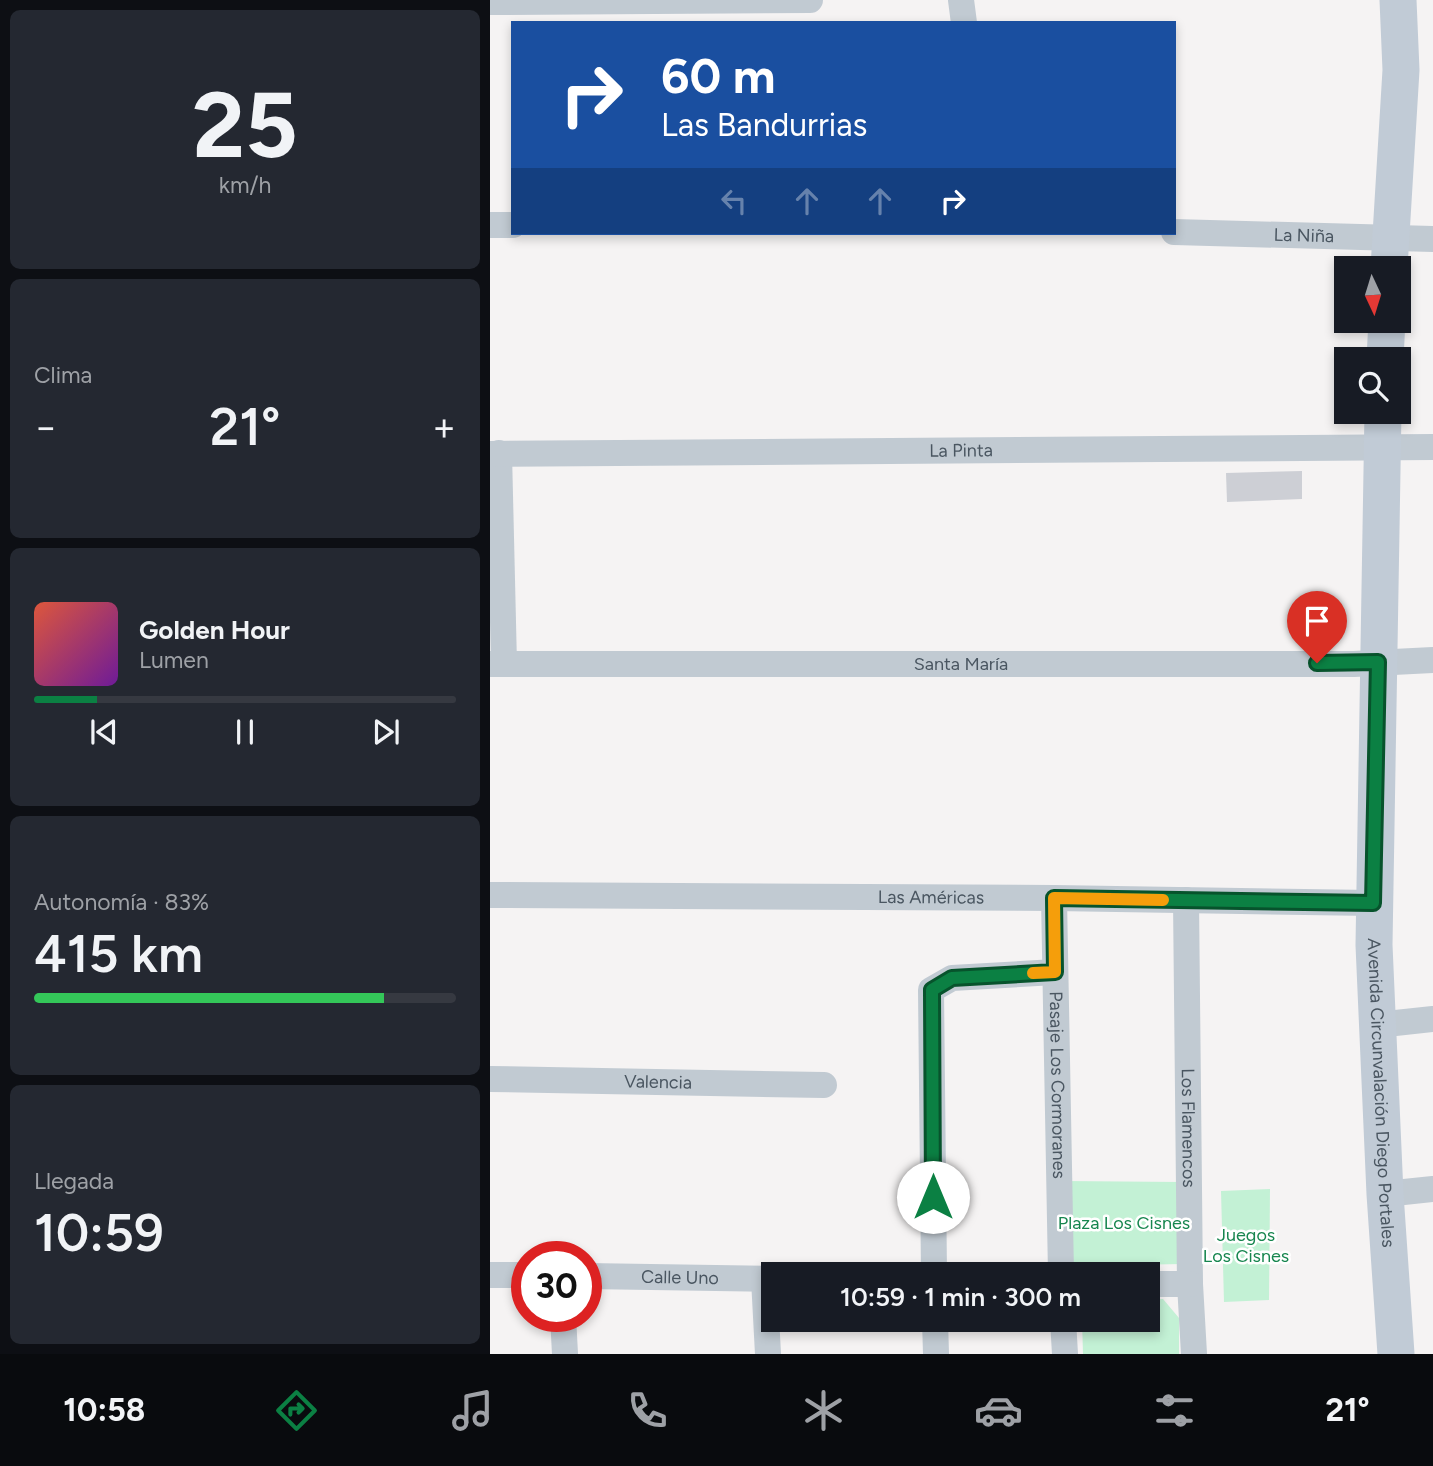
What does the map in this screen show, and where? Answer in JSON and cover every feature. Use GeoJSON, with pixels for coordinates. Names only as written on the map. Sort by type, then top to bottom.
{"type":"FeatureCollection","features":[{"type":"Feature","properties":{"kind":"street"},"geometry":{"type":"LineString","coordinates":[[490,2],[810,0]]}},
{"type":"Feature","properties":{"kind":"street"},"geometry":{"type":"LineString","coordinates":[[961,0],[964,21]]}},
{"type":"Feature","properties":{"kind":"street"},"geometry":{"type":"LineString","coordinates":[[1389,253],[1401,70],[1398,0]]}},
{"type":"Feature","properties":{"kind":"street"},"geometry":{"type":"LineString","coordinates":[[721,1],[722,21]]}},
{"type":"Feature","properties":{"kind":"street"},"geometry":{"type":"LineString","coordinates":[[490,225],[511,225]]}},
{"type":"Feature","properties":{"kind":"street","name":"La Niña"},"geometry":{"type":"LineString","coordinates":[[1176,232],[1389,253],[1433,239]]}},
{"type":"Feature","properties":{"kind":"street","name":"La Pinta"},"geometry":{"type":"LineString","coordinates":[[495,454],[1383,429],[1433,447]]}},
{"type":"Feature","properties":{"kind":"street","name":"Avenida Circunvalación Diego Portales"},"geometry":{"type":"LineString","coordinates":[[1383,429],[1373,903],[1385,1194],[1396,1354]]}},
{"type":"Feature","properties":{"kind":"street"},"geometry":{"type":"LineString","coordinates":[[495,454],[497,664]]}},
{"type":"Feature","properties":{"kind":"street","name":"Santa María"},"geometry":{"type":"LineString","coordinates":[[497,664],[1433,660]]}},
{"type":"Feature","properties":{"kind":"street","name":"Las Américas"},"geometry":{"type":"LineString","coordinates":[[490,895],[1054,898],[1373,903]]}},
{"type":"Feature","properties":{"kind":"street","name":"Pasaje Los Cormoranes"},"geometry":{"type":"LineString","coordinates":[[1054,898],[1062,1262]]}},
{"type":"Feature","properties":{"kind":"street","name":"Los Flamencos"},"geometry":{"type":"LineString","coordinates":[[1186,900],[1190,1284],[1194,1354]]}},
{"type":"Feature","properties":{"kind":"street"},"geometry":{"type":"LineString","coordinates":[[934,1262],[932,990],[952,978],[1055,972]]}},
{"type":"Feature","properties":{"kind":"street"},"geometry":{"type":"LineString","coordinates":[[1377,1025],[1433,1018]]}},
{"type":"Feature","properties":{"kind":"street","name":"Valencia"},"geometry":{"type":"LineString","coordinates":[[490,1079],[824,1085]]}},
{"type":"Feature","properties":{"kind":"street"},"geometry":{"type":"LineString","coordinates":[[1385,1194],[1433,1189]]}},
{"type":"Feature","properties":{"kind":"street"},"geometry":{"type":"LineString","coordinates":[[490,1275],[511,1275]]}},
{"type":"Feature","properties":{"kind":"street","name":"Calle Uno"},"geometry":{"type":"LineString","coordinates":[[602,1276],[761,1279]]}},
{"type":"Feature","properties":{"kind":"street"},"geometry":{"type":"LineString","coordinates":[[1160,1284],[1190,1284]]}},
{"type":"Feature","properties":{"kind":"street"},"geometry":{"type":"LineString","coordinates":[[564,1332],[565,1354]]}},
{"type":"Feature","properties":{"kind":"street"},"geometry":{"type":"LineString","coordinates":[[768,1332],[768,1354]]}},
{"type":"Feature","properties":{"kind":"street"},"geometry":{"type":"LineString","coordinates":[[935,1332],[936,1354]]}},
{"type":"Feature","properties":{"kind":"street"},"geometry":{"type":"LineString","coordinates":[[1064,1332],[1065,1354]]}},
{"type":"Feature","properties":{"kind":"green space","name":"Plaza Los Cisnes"},"geometry":{"type":"Polygon","coordinates":[[[1063,1181],[1181,1182],[1184,1264],[1065,1262],[1063,1181]]]}},
{"type":"Feature","properties":{"kind":"green space","name":"Juegos Los Cisnes"},"geometry":{"type":"Polygon","coordinates":[[[1270,1189],[1269,1300],[1224,1302],[1221,1191],[1270,1189]]]}},
{"type":"Feature","properties":{"kind":"green space"},"geometry":{"type":"Polygon","coordinates":[[[1160,1299],[1163,1299],[1179,1318],[1179,1354],[1083,1354],[1082,1332],[1160,1332],[1160,1299]]]}},
{"type":"Feature","properties":{"kind":"building"},"geometry":{"type":"Polygon","coordinates":[[[1302,471],[1302,499],[1227,502],[1226,473],[1302,471]]]}},
{"type":"Feature","properties":{"kind":"slow traffic"},"geometry":{"type":"LineString","coordinates":[[1033,973],[1055,972],[1054,898],[1163,900]]}},
{"type":"Feature","properties":{"kind":"route"},"geometry":{"type":"LineString","coordinates":[[933,1197],[932,990],[952,978],[1055,972],[1054,898],[1373,903],[1378,662],[1317,663]]}}]}
